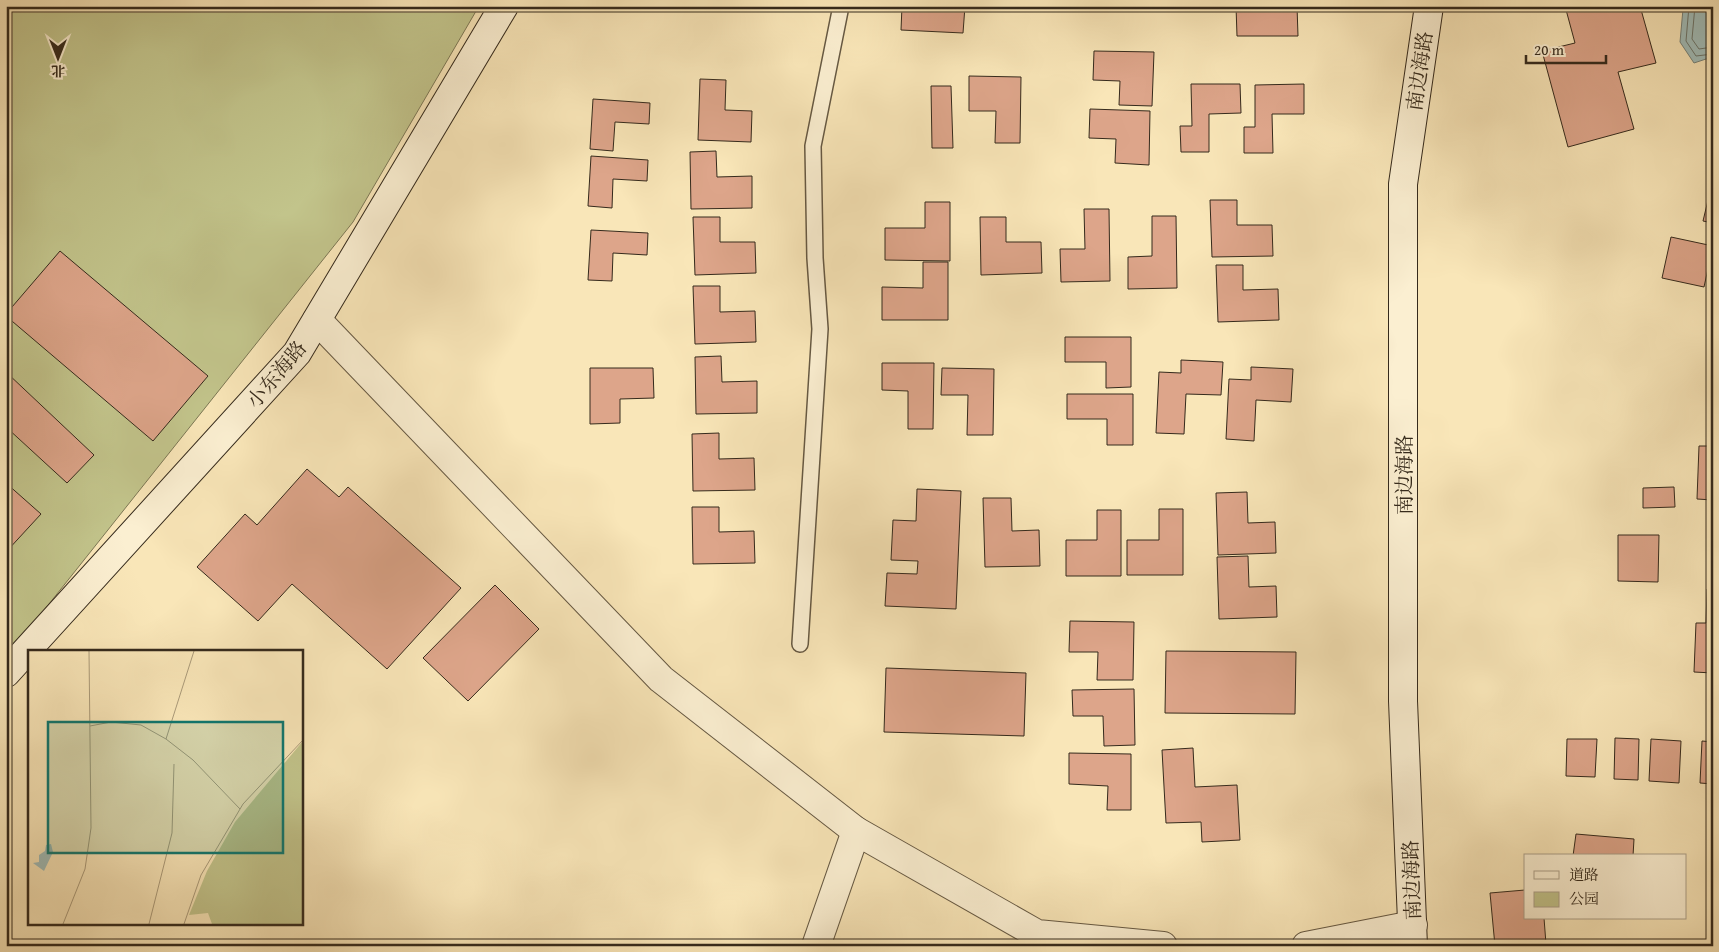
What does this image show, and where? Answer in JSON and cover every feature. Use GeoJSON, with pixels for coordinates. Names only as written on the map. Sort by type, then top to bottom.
{"type":"FeatureCollection","features":[{"type":"Feature","properties":{"kind":"main road","name":"小东海路"},"geometry":{"type":"LineString","coordinates":[[6,673],[297,353],[504,6]]}},
{"type":"Feature","properties":{"kind":"main road","name":"南边海路"},"geometry":{"type":"LineString","coordinates":[[1413,936],[1403,701],[1403,184],[1429,6]]}},
{"type":"Feature","properties":{"kind":"main road"},"geometry":{"type":"LineString","coordinates":[[317,320],[661,679],[856,831],[1037,934],[1163,946]]}},
{"type":"Feature","properties":{"kind":"main road"},"geometry":{"type":"LineString","coordinates":[[816,946],[856,831]]}},
{"type":"Feature","properties":{"kind":"main road"},"geometry":{"type":"LineString","coordinates":[[1306,946],[1413,936]]}},
{"type":"Feature","properties":{"kind":"lane"},"geometry":{"type":"LineString","coordinates":[[800,644],[820,329],[814,258],[813,146],[841,6]]}},
{"type":"Feature","properties":{"kind":"green space"},"geometry":{"type":"Polygon","coordinates":[[[6,6],[479,6],[353,222],[6,658],[6,6]]]}},
{"type":"Feature","properties":{"kind":"water"},"geometry":{"type":"Polygon","coordinates":[[[1685,6],[1713,6],[1713,59],[1694,63],[1680,42],[1683,9],[1685,6]]]}},
{"type":"Feature","properties":{"kind":"building"},"geometry":{"type":"Polygon","coordinates":[[[902,6],[965,6],[963,33],[901,30],[902,6]]]}},
{"type":"Feature","properties":{"kind":"building"},"geometry":{"type":"Polygon","coordinates":[[[1236,6],[1297,6],[1298,36],[1237,36],[1236,6]]]}},
{"type":"Feature","properties":{"kind":"building"},"geometry":{"type":"Polygon","coordinates":[[[1565,6],[1640,6],[1656,63],[1618,72],[1634,129],[1568,147],[1542,51],[1575,43],[1565,6]]]}},
{"type":"Feature","properties":{"kind":"building"},"geometry":{"type":"Polygon","coordinates":[[[1094,51],[1154,52],[1152,106],[1119,105],[1120,81],[1093,80],[1094,51]]]}},
{"type":"Feature","properties":{"kind":"building"},"geometry":{"type":"Polygon","coordinates":[[[969,76],[1021,77],[1020,143],[995,143],[996,111],[969,111],[969,76]]]}},
{"type":"Feature","properties":{"kind":"building"},"geometry":{"type":"Polygon","coordinates":[[[700,79],[726,80],[725,110],[752,111],[751,142],[698,140],[700,79]]]}},
{"type":"Feature","properties":{"kind":"building"},"geometry":{"type":"Polygon","coordinates":[[[1191,84],[1240,84],[1241,113],[1209,114],[1209,152],[1181,152],[1180,126],[1192,126],[1191,84]]]}},
{"type":"Feature","properties":{"kind":"building"},"geometry":{"type":"Polygon","coordinates":[[[1304,84],[1304,114],[1272,114],[1273,153],[1244,153],[1244,127],[1255,127],[1255,85],[1304,84]]]}},
{"type":"Feature","properties":{"kind":"building"},"geometry":{"type":"Polygon","coordinates":[[[931,86],[951,86],[953,148],[932,148],[931,86]]]}},
{"type":"Feature","properties":{"kind":"building"},"geometry":{"type":"Polygon","coordinates":[[[593,99],[650,103],[649,124],[615,122],[613,151],[590,149],[593,99]]]}},
{"type":"Feature","properties":{"kind":"building"},"geometry":{"type":"Polygon","coordinates":[[[1090,109],[1150,111],[1149,165],[1115,163],[1116,139],[1089,138],[1090,109]]]}},
{"type":"Feature","properties":{"kind":"building"},"geometry":{"type":"Polygon","coordinates":[[[716,151],[717,177],[752,176],[752,208],[691,209],[690,152],[716,151]]]}},
{"type":"Feature","properties":{"kind":"building"},"geometry":{"type":"Polygon","coordinates":[[[591,156],[648,160],[647,181],[613,179],[612,208],[588,206],[591,156]]]}},
{"type":"Feature","properties":{"kind":"building"},"geometry":{"type":"Polygon","coordinates":[[[1709,196],[1713,197],[1713,223],[1703,221],[1709,196]]]}},
{"type":"Feature","properties":{"kind":"building"},"geometry":{"type":"Polygon","coordinates":[[[1210,200],[1237,200],[1237,225],[1272,225],[1273,256],[1212,257],[1210,200]]]}},
{"type":"Feature","properties":{"kind":"building"},"geometry":{"type":"Polygon","coordinates":[[[925,202],[950,202],[950,261],[885,260],[885,228],[925,228],[925,202]]]}},
{"type":"Feature","properties":{"kind":"building"},"geometry":{"type":"Polygon","coordinates":[[[1084,209],[1109,209],[1110,281],[1061,282],[1060,249],[1085,249],[1084,209]]]}},
{"type":"Feature","properties":{"kind":"building"},"geometry":{"type":"Polygon","coordinates":[[[1152,216],[1176,216],[1177,288],[1128,289],[1128,257],[1152,256],[1152,216]]]}},
{"type":"Feature","properties":{"kind":"building"},"geometry":{"type":"Polygon","coordinates":[[[693,217],[720,217],[720,242],[755,242],[756,273],[695,275],[693,217]]]}},
{"type":"Feature","properties":{"kind":"building"},"geometry":{"type":"Polygon","coordinates":[[[980,217],[1006,217],[1006,242],[1041,242],[1042,273],[981,275],[980,217]]]}},
{"type":"Feature","properties":{"kind":"building"},"geometry":{"type":"Polygon","coordinates":[[[591,230],[648,233],[647,255],[613,253],[612,281],[588,280],[591,230]]]}},
{"type":"Feature","properties":{"kind":"building"},"geometry":{"type":"Polygon","coordinates":[[[1671,237],[1713,246],[1704,287],[1662,278],[1671,237]]]}},
{"type":"Feature","properties":{"kind":"building"},"geometry":{"type":"Polygon","coordinates":[[[60,251],[208,376],[153,441],[6,316],[60,251]]]}},
{"type":"Feature","properties":{"kind":"building"},"geometry":{"type":"Polygon","coordinates":[[[923,262],[948,262],[948,320],[882,320],[882,287],[923,288],[923,262]]]}},
{"type":"Feature","properties":{"kind":"building"},"geometry":{"type":"Polygon","coordinates":[[[1216,265],[1243,265],[1243,290],[1278,289],[1279,320],[1218,322],[1216,265]]]}},
{"type":"Feature","properties":{"kind":"building"},"geometry":{"type":"Polygon","coordinates":[[[693,286],[720,286],[720,312],[755,311],[756,342],[695,344],[693,286]]]}},
{"type":"Feature","properties":{"kind":"building"},"geometry":{"type":"Polygon","coordinates":[[[1065,337],[1131,337],[1131,387],[1106,388],[1106,362],[1065,362],[1065,337]]]}},
{"type":"Feature","properties":{"kind":"building"},"geometry":{"type":"Polygon","coordinates":[[[721,356],[722,382],[757,381],[757,413],[696,414],[695,357],[721,356]]]}},
{"type":"Feature","properties":{"kind":"building"},"geometry":{"type":"Polygon","coordinates":[[[1181,360],[1223,362],[1221,395],[1186,394],[1184,434],[1156,433],[1159,372],[1181,373],[1181,360]]]}},
{"type":"Feature","properties":{"kind":"building"},"geometry":{"type":"Polygon","coordinates":[[[882,363],[934,363],[933,429],[908,429],[908,391],[882,390],[882,363]]]}},
{"type":"Feature","properties":{"kind":"building"},"geometry":{"type":"Polygon","coordinates":[[[1713,366],[1713,386],[1708,384],[1713,366]]]}},
{"type":"Feature","properties":{"kind":"building"},"geometry":{"type":"Polygon","coordinates":[[[1251,367],[1293,369],[1291,402],[1256,400],[1254,441],[1226,439],[1229,379],[1251,380],[1251,367]]]}},
{"type":"Feature","properties":{"kind":"building"},"geometry":{"type":"Polygon","coordinates":[[[590,368],[653,368],[654,398],[620,399],[620,423],[590,424],[590,368]]]}},
{"type":"Feature","properties":{"kind":"building"},"geometry":{"type":"Polygon","coordinates":[[[942,368],[994,369],[993,435],[967,435],[968,395],[941,395],[942,368]]]}},
{"type":"Feature","properties":{"kind":"building"},"geometry":{"type":"Polygon","coordinates":[[[6,372],[94,455],[67,483],[6,427],[6,372]]]}},
{"type":"Feature","properties":{"kind":"building"},"geometry":{"type":"Polygon","coordinates":[[[1067,394],[1133,394],[1133,445],[1107,445],[1107,419],[1067,419],[1067,394]]]}},
{"type":"Feature","properties":{"kind":"building"},"geometry":{"type":"Polygon","coordinates":[[[719,433],[719,459],[754,458],[755,490],[693,491],[692,434],[719,433]]]}},
{"type":"Feature","properties":{"kind":"building"},"geometry":{"type":"Polygon","coordinates":[[[1699,446],[1713,446],[1713,500],[1697,499],[1699,446]]]}},
{"type":"Feature","properties":{"kind":"building"},"geometry":{"type":"Polygon","coordinates":[[[307,469],[339,497],[348,487],[461,588],[387,669],[292,584],[258,621],[197,567],[245,514],[257,525],[307,469]]]}},
{"type":"Feature","properties":{"kind":"building"},"geometry":{"type":"Polygon","coordinates":[[[6,483],[41,514],[6,552],[6,483]]]}},
{"type":"Feature","properties":{"kind":"building"},"geometry":{"type":"Polygon","coordinates":[[[1674,487],[1675,507],[1643,508],[1643,488],[1674,487]]]}},
{"type":"Feature","properties":{"kind":"building"},"geometry":{"type":"Polygon","coordinates":[[[917,489],[961,491],[956,609],[885,606],[887,573],[917,574],[918,561],[891,560],[893,520],[916,521],[917,489]]]}},
{"type":"Feature","properties":{"kind":"building"},"geometry":{"type":"Polygon","coordinates":[[[1247,492],[1248,523],[1275,522],[1276,553],[1218,555],[1216,493],[1247,492]]]}},
{"type":"Feature","properties":{"kind":"building"},"geometry":{"type":"Polygon","coordinates":[[[983,498],[1011,498],[1012,531],[1039,530],[1040,566],[985,567],[983,498]]]}},
{"type":"Feature","properties":{"kind":"building"},"geometry":{"type":"Polygon","coordinates":[[[692,507],[719,507],[719,532],[754,531],[755,563],[693,564],[692,507]]]}},
{"type":"Feature","properties":{"kind":"building"},"geometry":{"type":"Polygon","coordinates":[[[1159,509],[1183,509],[1183,575],[1127,575],[1127,540],[1159,540],[1159,509]]]}},
{"type":"Feature","properties":{"kind":"building"},"geometry":{"type":"Polygon","coordinates":[[[1097,510],[1121,510],[1121,576],[1066,576],[1066,540],[1097,540],[1097,510]]]}},
{"type":"Feature","properties":{"kind":"building"},"geometry":{"type":"Polygon","coordinates":[[[1618,535],[1659,535],[1658,582],[1618,581],[1618,535]]]}},
{"type":"Feature","properties":{"kind":"building"},"geometry":{"type":"Polygon","coordinates":[[[1248,556],[1249,587],[1276,586],[1277,617],[1219,619],[1217,557],[1248,556]]]}},
{"type":"Feature","properties":{"kind":"building"},"geometry":{"type":"Polygon","coordinates":[[[495,585],[539,629],[468,701],[423,658],[495,585]]]}},
{"type":"Feature","properties":{"kind":"building"},"geometry":{"type":"Polygon","coordinates":[[[1707,589],[1713,589],[1713,673],[1694,672],[1696,623],[1706,623],[1707,589]]]}},
{"type":"Feature","properties":{"kind":"building"},"geometry":{"type":"Polygon","coordinates":[[[1070,621],[1134,622],[1133,680],[1097,680],[1098,652],[1069,652],[1070,621]]]}},
{"type":"Feature","properties":{"kind":"building"},"geometry":{"type":"Polygon","coordinates":[[[1166,651],[1296,652],[1295,714],[1165,713],[1166,651]]]}},
{"type":"Feature","properties":{"kind":"building"},"geometry":{"type":"Polygon","coordinates":[[[886,668],[1026,673],[1024,736],[884,732],[886,668]]]}},
{"type":"Feature","properties":{"kind":"building"},"geometry":{"type":"Polygon","coordinates":[[[1134,689],[1135,745],[1104,746],[1103,716],[1073,716],[1072,690],[1134,689]]]}},
{"type":"Feature","properties":{"kind":"building"},"geometry":{"type":"Polygon","coordinates":[[[1615,738],[1639,739],[1638,780],[1614,779],[1615,738]]]}},
{"type":"Feature","properties":{"kind":"building"},"geometry":{"type":"Polygon","coordinates":[[[1567,739],[1597,739],[1595,777],[1566,776],[1567,739]]]}},
{"type":"Feature","properties":{"kind":"building"},"geometry":{"type":"Polygon","coordinates":[[[1651,739],[1681,741],[1679,783],[1649,781],[1651,739]]]}},
{"type":"Feature","properties":{"kind":"building"},"geometry":{"type":"Polygon","coordinates":[[[1702,741],[1713,742],[1713,784],[1700,783],[1702,741]]]}},
{"type":"Feature","properties":{"kind":"building"},"geometry":{"type":"Polygon","coordinates":[[[1193,748],[1195,787],[1237,785],[1240,840],[1202,842],[1201,822],[1166,823],[1162,750],[1193,748]]]}},
{"type":"Feature","properties":{"kind":"building"},"geometry":{"type":"Polygon","coordinates":[[[1069,753],[1131,754],[1131,810],[1107,810],[1108,786],[1069,784],[1069,753]]]}},
{"type":"Feature","properties":{"kind":"building"},"geometry":{"type":"Polygon","coordinates":[[[1576,834],[1634,839],[1633,854],[1573,854],[1576,834]]]}},
{"type":"Feature","properties":{"kind":"building"},"geometry":{"type":"Polygon","coordinates":[[[1524,890],[1524,920],[1544,920],[1546,944],[1495,946],[1490,893],[1524,890]]]}}]}
